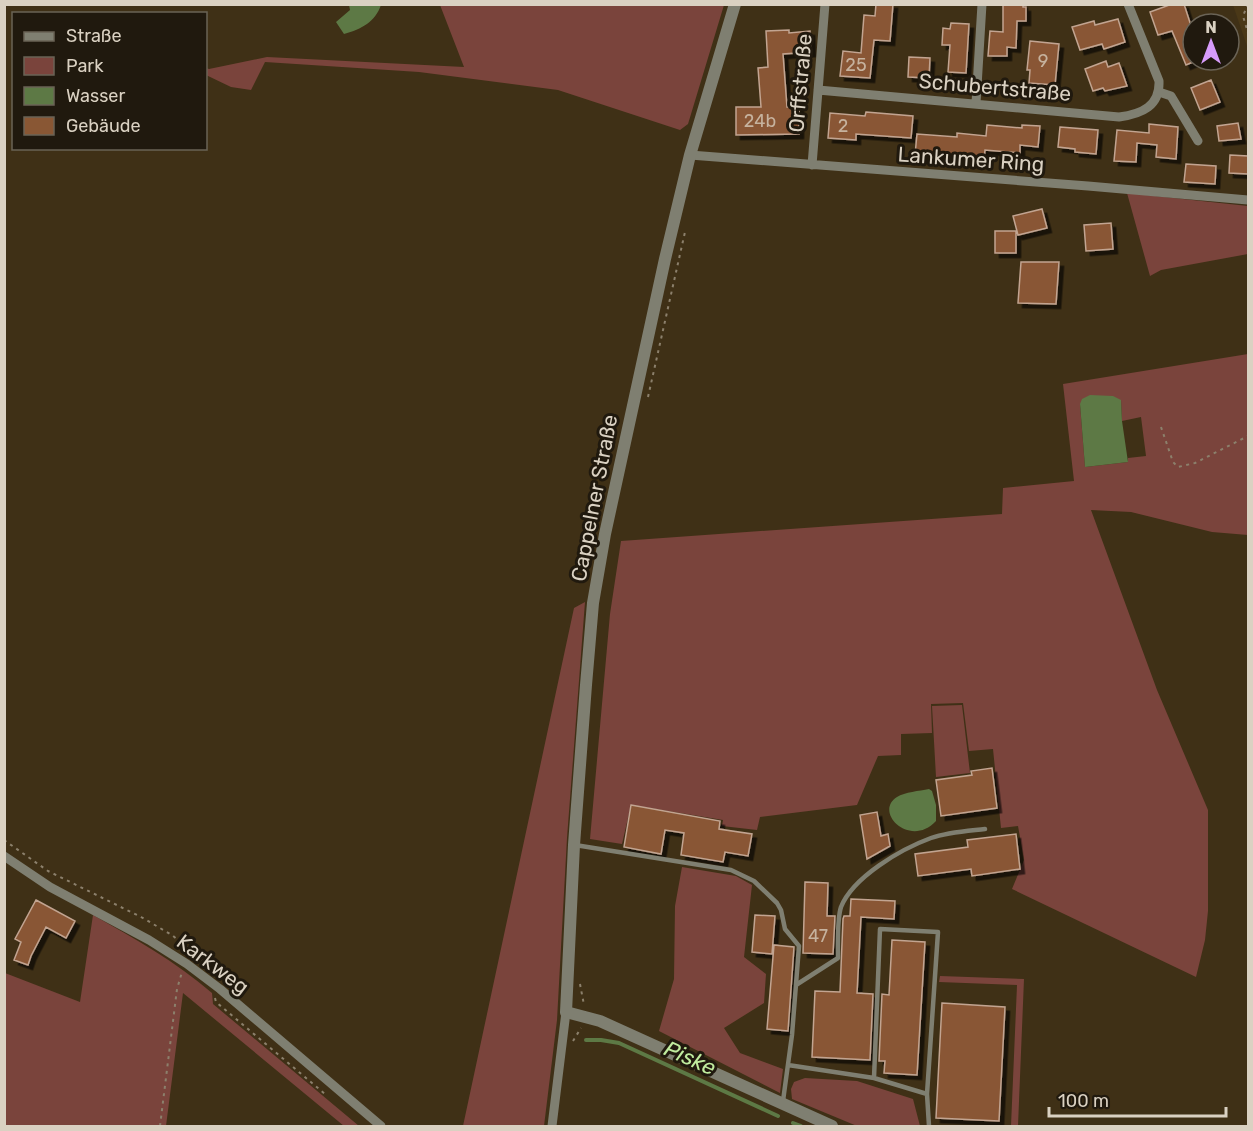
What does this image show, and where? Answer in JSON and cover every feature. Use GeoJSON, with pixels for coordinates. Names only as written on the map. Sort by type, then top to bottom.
{"type":"FeatureCollection","features":[{"type":"Feature","properties":{"kind":"street","name":"Cappelner Straße"},"geometry":{"type":"LineString","coordinates":[[552,1126],[566,1012],[574,845],[593,603],[605,534],[665,258],[690,155],[735,4]]}},
{"type":"Feature","properties":{"kind":"street","name":"Orffstraße"},"geometry":{"type":"LineString","coordinates":[[812,165],[825,4]]}},
{"type":"Feature","properties":{"kind":"street"},"geometry":{"type":"LineString","coordinates":[[976,103],[982,4]]}},
{"type":"Feature","properties":{"kind":"street"},"geometry":{"type":"LineString","coordinates":[[1128,4],[1159,81],[1159,92],[1171,96],[1198,141]]}},
{"type":"Feature","properties":{"kind":"street","name":"Schubertstraße"},"geometry":{"type":"LineString","coordinates":[[818,90],[1119,117],[1137,114],[1150,106],[1159,92]]}},
{"type":"Feature","properties":{"kind":"street","name":"Lankumer Ring"},"geometry":{"type":"LineString","coordinates":[[690,155],[1248,200]]}},
{"type":"Feature","properties":{"kind":"street","name":"Karkweg"},"geometry":{"type":"LineString","coordinates":[[4,856],[50,887],[149,940],[187,964],[220,989],[381,1126]]}},
{"type":"Feature","properties":{"kind":"street"},"geometry":{"type":"LineString","coordinates":[[566,1012],[585,1016],[832,1126]]}},
{"type":"Feature","properties":{"kind":"lane"},"geometry":{"type":"LineString","coordinates":[[796,985],[838,958],[840,908],[854,886],[873,870],[930,838],[954,832],[985,829]]}},
{"type":"Feature","properties":{"kind":"lane"},"geometry":{"type":"LineString","coordinates":[[574,845],[731,870],[754,881],[777,903],[785,929],[799,946],[783,1104]]}},
{"type":"Feature","properties":{"kind":"lane"},"geometry":{"type":"LineString","coordinates":[[874,1078],[880,929],[938,932],[927,1094],[929,1126]]}},
{"type":"Feature","properties":{"kind":"lane"},"geometry":{"type":"LineString","coordinates":[[788,1065],[874,1078],[927,1094]]}},
{"type":"Feature","properties":{"kind":"path"},"geometry":{"type":"LineString","coordinates":[[1248,4],[1243,16],[1248,33]]}},
{"type":"Feature","properties":{"kind":"path"},"geometry":{"type":"LineString","coordinates":[[646,407],[687,225]]}},
{"type":"Feature","properties":{"kind":"path"},"geometry":{"type":"LineString","coordinates":[[1161,427],[1173,462],[1178,467],[1195,463],[1248,436]]}},
{"type":"Feature","properties":{"kind":"path"},"geometry":{"type":"LineString","coordinates":[[160,1126],[177,989],[181,974],[187,964]]}},
{"type":"Feature","properties":{"kind":"path"},"geometry":{"type":"LineString","coordinates":[[571,1042],[580,1032],[585,1016],[579,982]]}},
{"type":"Feature","properties":{"kind":"shaded area"},"geometry":{"type":"Polygon","coordinates":[[[1233,5],[1248,5],[1248,49],[1241,28],[1241,12],[1235,12],[1233,5]]]}},
{"type":"Feature","properties":{"kind":"green space"},"geometry":{"type":"Polygon","coordinates":[[[440,5],[724,5],[688,124],[680,130],[558,90],[419,72],[265,62],[251,90],[231,87],[207,75],[207,68],[267,57],[464,67],[440,5]]]}},
{"type":"Feature","properties":{"kind":"green space"},"geometry":{"type":"Polygon","coordinates":[[[1127,193],[1248,206],[1248,254],[1161,270],[1150,276],[1127,193]]]}},
{"type":"Feature","properties":{"kind":"green space"},"geometry":{"type":"Polygon","coordinates":[[[1248,354],[1248,535],[1212,532],[1131,512],[1091,510],[1157,690],[1208,810],[1208,911],[1205,940],[1196,977],[1012,889],[1024,860],[1018,826],[1001,828],[993,749],[969,751],[963,703],[931,704],[932,733],[901,734],[901,755],[878,756],[857,805],[760,817],[757,830],[722,826],[723,820],[631,805],[622,844],[590,839],[610,614],[621,541],[1002,514],[1003,488],[1074,481],[1063,384],[1248,354]],[[1121,400],[1080,404],[1085,467],[1128,462],[1128,458],[1146,456],[1141,417],[1122,421],[1121,400]]]}},
{"type":"Feature","properties":{"kind":"green space"},"geometry":{"type":"Polygon","coordinates":[[[585,602],[567,838],[557,1020],[544,1126],[463,1126],[574,608],[585,602]]]}},
{"type":"Feature","properties":{"kind":"green space"},"geometry":{"type":"Polygon","coordinates":[[[962,705],[970,773],[936,777],[932,706],[962,705]]]}},
{"type":"Feature","properties":{"kind":"green space"},"geometry":{"type":"Polygon","coordinates":[[[682,867],[736,876],[752,885],[744,957],[766,974],[764,1003],[724,1028],[740,1053],[783,1069],[780,1093],[659,1031],[674,979],[675,906],[682,867]]]}},
{"type":"Feature","properties":{"kind":"green space"},"geometry":{"type":"Polygon","coordinates":[[[93,915],[154,951],[198,981],[212,993],[213,1004],[359,1126],[344,1126],[183,993],[166,1126],[5,1126],[5,973],[80,1002],[93,915]]]}},
{"type":"Feature","properties":{"kind":"green space"},"geometry":{"type":"Polygon","coordinates":[[[940,976],[1024,979],[1018,1126],[1011,1126],[1017,985],[939,982],[940,976]]]}},
{"type":"Feature","properties":{"kind":"green space"},"geometry":{"type":"Polygon","coordinates":[[[805,1078],[857,1081],[913,1099],[920,1126],[857,1126],[792,1099],[791,1089],[794,1082],[805,1078]]]}},
{"type":"Feature","properties":{"kind":"water"},"geometry":{"type":"Polygon","coordinates":[[[349,4],[381,5],[367,24],[344,34],[336,22],[350,10],[349,4]]]}},
{"type":"Feature","properties":{"kind":"water"},"geometry":{"type":"Polygon","coordinates":[[[1090,395],[1113,396],[1121,400],[1128,462],[1085,467],[1080,404],[1082,399],[1090,395]]]}},
{"type":"Feature","properties":{"kind":"water"},"geometry":{"type":"Polygon","coordinates":[[[929,789],[932,791],[936,805],[936,821],[926,829],[916,831],[906,830],[892,819],[889,811],[891,803],[897,797],[929,789]]]}},
{"type":"Feature","properties":{"kind":"building"},"geometry":{"type":"Polygon","coordinates":[[[876,4],[893,4],[890,41],[874,40],[870,78],[840,76],[843,51],[861,53],[864,15],[875,16],[876,4]]]}},
{"type":"Feature","properties":{"kind":"building"},"geometry":{"type":"Polygon","coordinates":[[[1003,4],[1023,4],[1023,7],[1026,7],[1026,21],[1017,21],[1016,48],[1007,47],[1007,56],[988,56],[990,31],[1003,32],[1003,4]]]}},
{"type":"Feature","properties":{"kind":"building"},"geometry":{"type":"Polygon","coordinates":[[[1172,4],[1184,4],[1187,12],[1181,12],[1181,53],[1172,31],[1158,35],[1150,12],[1172,4]]]}},
{"type":"Feature","properties":{"kind":"building"},"geometry":{"type":"Polygon","coordinates":[[[1118,19],[1125,42],[1104,49],[1102,44],[1080,50],[1072,27],[1094,21],[1095,25],[1118,19]]]}},
{"type":"Feature","properties":{"kind":"building"},"geometry":{"type":"Polygon","coordinates":[[[951,23],[969,24],[966,73],[948,72],[950,45],[942,45],[943,28],[950,29],[951,23]]]}},
{"type":"Feature","properties":{"kind":"building"},"geometry":{"type":"Polygon","coordinates":[[[789,30],[789,33],[810,31],[811,52],[783,54],[787,107],[799,107],[799,134],[736,135],[736,107],[761,107],[758,68],[768,67],[766,31],[789,30]]]}},
{"type":"Feature","properties":{"kind":"building"},"geometry":{"type":"Polygon","coordinates":[[[1030,41],[1059,44],[1055,85],[1029,83],[1030,70],[1027,70],[1030,41]]]}},
{"type":"Feature","properties":{"kind":"building"},"geometry":{"type":"Polygon","coordinates":[[[909,57],[930,58],[929,78],[908,77],[909,57]]]}},
{"type":"Feature","properties":{"kind":"building"},"geometry":{"type":"Polygon","coordinates":[[[1106,61],[1108,67],[1119,63],[1127,86],[1093,91],[1085,69],[1106,61]]]}},
{"type":"Feature","properties":{"kind":"building"},"geometry":{"type":"Polygon","coordinates":[[[1211,80],[1220,102],[1200,110],[1191,88],[1211,80]]]}},
{"type":"Feature","properties":{"kind":"building"},"geometry":{"type":"Polygon","coordinates":[[[866,112],[913,116],[911,138],[856,134],[856,140],[828,138],[830,113],[865,116],[866,112]]]}},
{"type":"Feature","properties":{"kind":"building"},"geometry":{"type":"Polygon","coordinates":[[[1238,123],[1241,139],[1219,141],[1217,126],[1238,123]]]}},
{"type":"Feature","properties":{"kind":"building"},"geometry":{"type":"Polygon","coordinates":[[[1149,124],[1178,127],[1176,159],[1156,157],[1157,145],[1137,143],[1136,162],[1114,161],[1117,130],[1149,133],[1149,124]]]}},
{"type":"Feature","properties":{"kind":"building"},"geometry":{"type":"Polygon","coordinates":[[[987,125],[1022,128],[1022,125],[1040,126],[1038,147],[1020,145],[1020,153],[985,150],[984,160],[915,155],[917,134],[957,137],[957,133],[986,136],[987,125]]]}},
{"type":"Feature","properties":{"kind":"building"},"geometry":{"type":"Polygon","coordinates":[[[1060,127],[1098,130],[1096,154],[1075,152],[1075,149],[1058,147],[1060,127]]]}},
{"type":"Feature","properties":{"kind":"building"},"geometry":{"type":"Polygon","coordinates":[[[1230,155],[1248,156],[1248,174],[1229,173],[1230,155]]]}},
{"type":"Feature","properties":{"kind":"building"},"geometry":{"type":"Polygon","coordinates":[[[1186,164],[1216,166],[1215,184],[1184,182],[1186,164]]]}},
{"type":"Feature","properties":{"kind":"building"},"geometry":{"type":"Polygon","coordinates":[[[1042,209],[1047,228],[1018,235],[1013,216],[1042,209]]]}},
{"type":"Feature","properties":{"kind":"building"},"geometry":{"type":"Polygon","coordinates":[[[1111,223],[1113,249],[1086,251],[1084,225],[1111,223]]]}},
{"type":"Feature","properties":{"kind":"building"},"geometry":{"type":"Polygon","coordinates":[[[995,231],[1016,231],[1016,253],[995,253],[995,231]]]}},
{"type":"Feature","properties":{"kind":"building"},"geometry":{"type":"Polygon","coordinates":[[[1021,262],[1059,262],[1056,304],[1018,303],[1021,262]]]}},
{"type":"Feature","properties":{"kind":"building"},"geometry":{"type":"Polygon","coordinates":[[[992,768],[997,808],[941,816],[936,780],[972,775],[971,771],[992,768]]]}},
{"type":"Feature","properties":{"kind":"building"},"geometry":{"type":"Polygon","coordinates":[[[631,805],[720,821],[719,829],[752,834],[748,856],[725,852],[723,862],[681,855],[684,833],[665,830],[661,854],[624,847],[631,805]]]}},
{"type":"Feature","properties":{"kind":"building"},"geometry":{"type":"Polygon","coordinates":[[[877,812],[881,836],[888,834],[890,846],[867,859],[860,815],[877,812]]]}},
{"type":"Feature","properties":{"kind":"building"},"geometry":{"type":"Polygon","coordinates":[[[1016,834],[1020,869],[972,876],[971,869],[918,876],[915,854],[968,847],[967,840],[1016,834]]]}},
{"type":"Feature","properties":{"kind":"building"},"geometry":{"type":"Polygon","coordinates":[[[805,882],[828,883],[827,916],[835,916],[833,954],[803,953],[805,882]]]}},
{"type":"Feature","properties":{"kind":"building"},"geometry":{"type":"Polygon","coordinates":[[[851,899],[895,901],[894,919],[861,917],[857,993],[873,994],[870,1060],[812,1057],[815,991],[840,992],[843,919],[844,916],[850,916],[851,899]]]}},
{"type":"Feature","properties":{"kind":"building"},"geometry":{"type":"Polygon","coordinates":[[[36,900],[75,921],[66,938],[46,927],[28,965],[14,960],[21,942],[15,939],[36,900]]]}},
{"type":"Feature","properties":{"kind":"building"},"geometry":{"type":"Polygon","coordinates":[[[755,915],[775,916],[772,954],[752,952],[755,915]]]}},
{"type":"Feature","properties":{"kind":"building"},"geometry":{"type":"Polygon","coordinates":[[[892,940],[925,942],[917,1075],[884,1073],[885,1061],[879,1061],[882,994],[889,995],[892,940]]]}},
{"type":"Feature","properties":{"kind":"building"},"geometry":{"type":"Polygon","coordinates":[[[774,945],[794,947],[788,1031],[767,1029],[774,945]]]}},
{"type":"Feature","properties":{"kind":"building"},"geometry":{"type":"Polygon","coordinates":[[[942,1003],[1005,1007],[999,1121],[936,1118],[942,1003]]]}},
{"type":"Feature","properties":{"kind":"waterway","name":"Piske"},"geometry":{"type":"LineString","coordinates":[[586,1040],[619,1043],[778,1116]]}},
{"type":"Feature","properties":{"kind":"waterway","name":"Piske"},"geometry":{"type":"LineString","coordinates":[[793,1123],[801,1126]]}}]}
